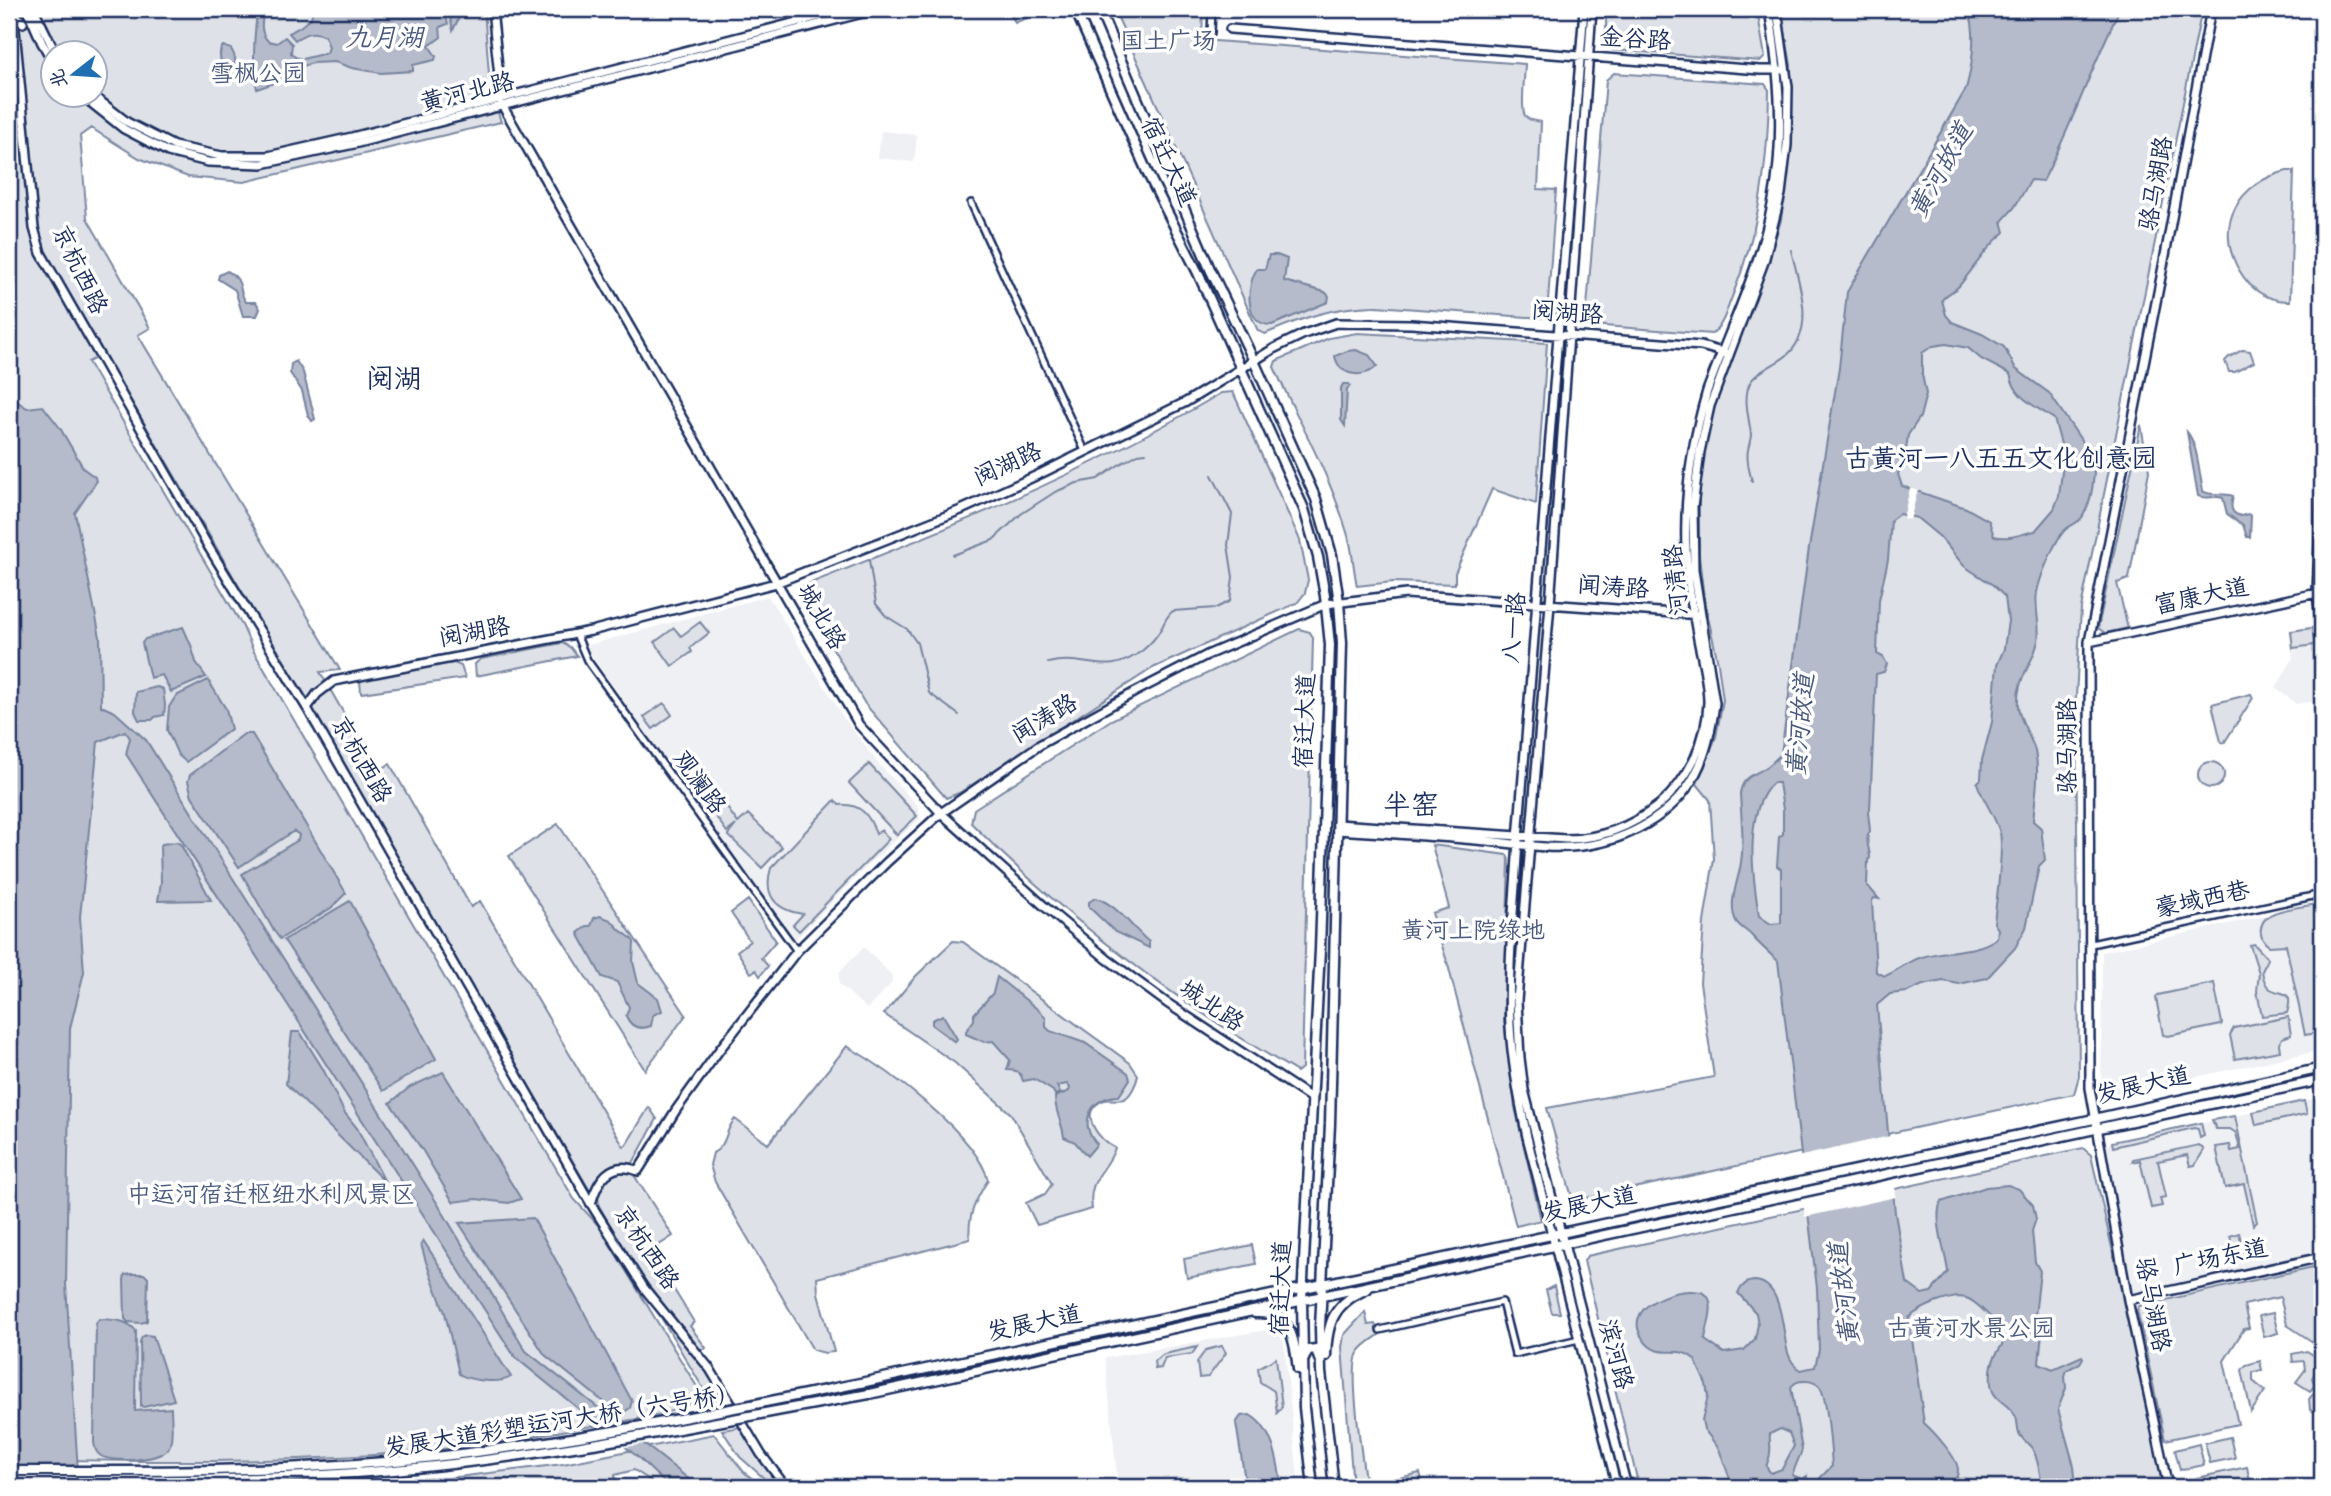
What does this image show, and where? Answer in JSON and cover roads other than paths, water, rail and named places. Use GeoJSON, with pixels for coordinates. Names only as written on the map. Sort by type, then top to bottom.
{"type":"FeatureCollection","features":[{"type":"Feature","properties":{"kind":"main road","name":"宿迁大道"},"geometry":{"type":"LineString","coordinates":[[1075,9],[1304,509],[1318,557],[1330,645],[1320,950],[1302,1288],[1302,1370],[1313,1487]]}},
{"type":"Feature","properties":{"kind":"main road","name":"宿迁大道"},"geometry":{"type":"LineString","coordinates":[[1099,9],[1210,269],[1316,499],[1332,555],[1342,643],[1330,1124],[1320,1327],[1321,1372],[1334,1487]]}},
{"type":"Feature","properties":{"kind":"main road","name":"发展大道"},"geometry":{"type":"LineString","coordinates":[[869,1394],[1564,1243],[1906,1159],[2322,1068]]}},
{"type":"Feature","properties":{"kind":"main road","name":"发展大道"},"geometry":{"type":"LineString","coordinates":[[865,1382],[1552,1235],[1910,1169],[2322,1080]]}},
{"type":"Feature","properties":{"kind":"main road"},"geometry":{"type":"LineString","coordinates":[[1327,1422],[1325,1353],[1330,1320],[1349,1298],[1408,1277]]}},
{"type":"Feature","properties":{"kind":"main road"},"geometry":{"type":"LineString","coordinates":[[1210,1319],[1259,1312],[1282,1319],[1294,1343],[1305,1418]]}},
{"type":"Feature","properties":{"kind":"main road"},"geometry":{"type":"LineString","coordinates":[[1302,1370],[1306,1354],[1312,1348],[1317,1352],[1321,1372]]}},
{"type":"Feature","properties":{"kind":"main road","name":"发展大道彩塑运河大桥（六号桥）"},"geometry":{"type":"LineString","coordinates":[[9,1471],[234,1471],[437,1457],[669,1422],[865,1382]]}},
{"type":"Feature","properties":{"kind":"main road","name":"发展大道彩塑运河大桥（六号桥）"},"geometry":{"type":"LineString","coordinates":[[9,1481],[284,1478],[396,1470],[560,1448],[869,1394]]}},
{"type":"Feature","properties":{"kind":"street","name":"京杭西路"},"geometry":{"type":"LineString","coordinates":[[13,9],[34,229],[41,253],[208,546],[307,708],[591,1204],[644,1288],[710,1369],[761,1454],[786,1487]]}},
{"type":"Feature","properties":{"kind":"street"},"geometry":{"type":"LineString","coordinates":[[27,9],[40,38]]}},
{"type":"Feature","properties":{"kind":"street"},"geometry":{"type":"LineString","coordinates":[[34,9],[48,38]]}},
{"type":"Feature","properties":{"kind":"street","name":"城北路"},"geometry":{"type":"LineString","coordinates":[[492,9],[501,102],[859,724],[941,813],[1107,959],[1167,1003],[1311,1098]]}},
{"type":"Feature","properties":{"kind":"street","name":"黄河北路"},"geometry":{"type":"LineString","coordinates":[[96,108],[154,146],[194,159],[241,164],[271,163],[308,156],[516,96],[847,9]]}},
{"type":"Feature","properties":{"kind":"street","name":"黄河北路"},"geometry":{"type":"LineString","coordinates":[[108,107],[127,122],[167,144],[206,154],[253,157],[306,149],[878,9]]}},
{"type":"Feature","properties":{"kind":"street"},"geometry":{"type":"LineString","coordinates":[[1211,33],[1212,9]]}},
{"type":"Feature","properties":{"kind":"street","name":"八一路"},"geometry":{"type":"LineString","coordinates":[[1554,1245],[1527,1137],[1511,1046],[1510,965],[1584,9]]}},
{"type":"Feature","properties":{"kind":"street","name":"八一路"},"geometry":{"type":"LineString","coordinates":[[1562,1233],[1524,1090],[1517,1001],[1592,9]]}},
{"type":"Feature","properties":{"kind":"street","name":"河清路"},"geometry":{"type":"LineString","coordinates":[[1769,9],[1782,69]]}},
{"type":"Feature","properties":{"kind":"street","name":"河清路"},"geometry":{"type":"LineString","coordinates":[[1337,827],[1529,841],[1606,834],[1645,816],[1678,787],[1688,772],[1700,745],[1707,713],[1707,685],[1698,615],[1686,550],[1689,477],[1701,412],[1758,259],[1773,200],[1782,69],[1777,9]]}},
{"type":"Feature","properties":{"kind":"street","name":"骆马湖路"},"geometry":{"type":"LineString","coordinates":[[2168,1487],[2128,1300],[2090,1088],[2089,642],[2211,9]]}},
{"type":"Feature","properties":{"kind":"street"},"geometry":{"type":"LineString","coordinates":[[14,21],[18,17],[23,23]]}},
{"type":"Feature","properties":{"kind":"street","name":"金谷路"},"geometry":{"type":"LineString","coordinates":[[1230,29],[1590,58],[1782,69]]}},
{"type":"Feature","properties":{"kind":"street"},"geometry":{"type":"LineString","coordinates":[[971,203],[1086,451]]}},
{"type":"Feature","properties":{"kind":"street","name":"阅湖路"},"geometry":{"type":"LineString","coordinates":[[307,708],[317,694],[334,681],[576,635],[776,583],[961,510],[1186,401],[1254,360],[1324,326],[1347,322],[1559,334],[1701,345],[1725,353]]}},
{"type":"Feature","properties":{"kind":"street"},"geometry":{"type":"LineString","coordinates":[[2322,469],[2319,593],[2322,634]]}},
{"type":"Feature","properties":{"kind":"street","name":"富康大道"},"geometry":{"type":"LineString","coordinates":[[2089,642],[2319,593]]}},
{"type":"Feature","properties":{"kind":"street","name":"闻涛路"},"geometry":{"type":"LineString","coordinates":[[591,1204],[600,1180],[609,1171],[627,1167],[638,1171],[718,1051],[797,951],[887,862],[941,813],[1041,744],[1135,692],[1256,632],[1325,604],[1339,602],[1406,594],[1698,615]]}},
{"type":"Feature","properties":{"kind":"street","name":"观澜路"},"geometry":{"type":"LineString","coordinates":[[576,635],[582,650],[602,681],[797,951]]}},
{"type":"Feature","properties":{"kind":"street","name":"豪域西巷"},"geometry":{"type":"LineString","coordinates":[[2091,944],[2322,894]]}},
{"type":"Feature","properties":{"kind":"street","name":"滨河路"},"geometry":{"type":"LineString","coordinates":[[1562,1233],[1627,1487]]}},
{"type":"Feature","properties":{"kind":"street","name":"滨河路"},"geometry":{"type":"LineString","coordinates":[[1554,1245],[1617,1487]]}},
{"type":"Feature","properties":{"kind":"street","name":"广场东道"},"geometry":{"type":"LineString","coordinates":[[2128,1300],[2322,1257]]}},
{"type":"Feature","properties":{"kind":"street"},"geometry":{"type":"LineString","coordinates":[[1380,1331],[1502,1302],[1516,1354],[1578,1339]]}},
{"type":"Feature","properties":{"kind":"water","name":"九月湖"},"geometry":{"type":"Polygon","coordinates":[[[258,9],[264,9],[262,30],[265,38],[277,43],[285,37],[292,44],[291,53],[302,59],[327,53],[329,47],[325,36],[321,34],[310,33],[295,40],[289,33],[311,18],[313,9],[458,9],[459,18],[453,30],[449,13],[445,14],[448,24],[440,27],[441,37],[429,46],[436,56],[435,60],[413,65],[413,71],[381,73],[335,62],[313,63],[288,70],[271,84],[257,89],[254,49],[258,9]]]}},
{"type":"Feature","properties":{"kind":"water","name":"黄河故道"},"geometry":{"type":"Polygon","coordinates":[[[1969,9],[2120,9],[2043,181],[2031,180],[2014,208],[2002,221],[2005,232],[1986,251],[1959,286],[1942,300],[1946,315],[1952,322],[1982,334],[2004,347],[2016,369],[2049,393],[2094,459],[2093,481],[2089,503],[2083,516],[2062,534],[2041,577],[2036,598],[2038,641],[2018,696],[2019,711],[2035,751],[2037,786],[2033,821],[2041,828],[2045,860],[2039,866],[2026,928],[2015,948],[1987,978],[1959,984],[1943,981],[1923,985],[1907,992],[1890,994],[1877,1005],[1895,1213],[1907,1283],[1922,1294],[1931,1292],[1948,1272],[1938,1217],[1941,1202],[1986,1187],[2008,1185],[2019,1189],[2033,1205],[2036,1219],[2032,1231],[2035,1262],[2040,1271],[2035,1317],[2042,1333],[2039,1363],[2053,1369],[2082,1356],[2083,1358],[2080,1363],[2067,1370],[2066,1388],[2058,1409],[2074,1466],[2076,1487],[2042,1487],[2033,1450],[2019,1433],[2012,1411],[1998,1399],[1992,1389],[1992,1365],[2008,1332],[1973,1302],[1960,1297],[1936,1303],[1909,1318],[1924,1423],[1944,1445],[1957,1465],[1954,1487],[1816,1487],[1821,1482],[1820,1478],[1832,1466],[1830,1437],[1820,1387],[1805,1381],[1797,1382],[1791,1387],[1802,1450],[1792,1475],[1802,1479],[1807,1476],[1807,1487],[1733,1487],[1719,1449],[1704,1429],[1702,1420],[1708,1396],[1706,1384],[1695,1360],[1682,1352],[1655,1350],[1643,1339],[1638,1326],[1640,1314],[1662,1297],[1690,1291],[1701,1292],[1708,1297],[1711,1307],[1705,1340],[1724,1353],[1744,1350],[1755,1339],[1758,1324],[1756,1313],[1738,1293],[1745,1284],[1755,1281],[1772,1290],[1777,1300],[1792,1361],[1801,1370],[1815,1367],[1819,1350],[1817,1288],[1778,961],[1738,923],[1733,908],[1742,850],[1740,793],[1747,779],[1781,754],[1809,548],[1839,368],[1847,292],[1966,89],[1973,49],[1969,9]],[[1946,344],[1933,346],[1922,353],[1926,394],[1920,417],[1908,435],[1905,458],[1898,474],[1902,486],[1966,508],[1989,521],[1994,536],[2010,537],[2035,531],[2054,509],[2059,496],[2064,455],[2054,419],[2021,396],[2010,374],[1981,359],[1968,348],[1946,344]],[[1899,514],[1891,520],[1888,560],[1879,600],[1877,654],[1883,657],[1887,664],[1884,672],[1876,674],[1868,812],[1870,831],[1867,841],[1870,858],[1867,885],[1879,899],[1874,898],[1872,901],[1876,972],[1885,976],[1919,958],[1978,947],[1997,938],[1998,929],[1994,923],[2000,833],[1977,783],[1981,779],[1982,760],[1992,722],[1997,665],[2004,649],[2008,621],[2005,597],[1993,585],[1964,566],[1940,537],[1917,518],[1899,514]],[[1773,783],[1757,810],[1754,828],[1754,884],[1759,916],[1771,924],[1781,923],[1781,869],[1777,866],[1779,837],[1783,834],[1783,809],[1779,783],[1773,783]],[[1780,1429],[1770,1434],[1770,1456],[1767,1465],[1771,1473],[1782,1469],[1794,1446],[1789,1433],[1780,1429]]]}},
{"type":"Feature","properties":{"kind":"water"},"geometry":{"type":"Polygon","coordinates":[[[223,46],[231,49],[235,58],[234,67],[229,72],[224,70],[221,61],[220,52],[223,46]]]}},
{"type":"Feature","properties":{"kind":"water"},"geometry":{"type":"Polygon","coordinates":[[[1269,255],[1287,259],[1284,281],[1325,292],[1329,296],[1328,302],[1272,325],[1263,324],[1256,319],[1250,303],[1251,285],[1257,269],[1265,269],[1269,255]]]}},
{"type":"Feature","properties":{"kind":"water"},"geometry":{"type":"Polygon","coordinates":[[[227,271],[239,282],[246,302],[256,302],[260,309],[257,316],[243,316],[235,290],[218,279],[219,275],[227,271]]]}},
{"type":"Feature","properties":{"kind":"water"},"geometry":{"type":"Polygon","coordinates":[[[1356,350],[1369,355],[1377,366],[1366,373],[1353,374],[1337,363],[1335,356],[1356,350]]]}},
{"type":"Feature","properties":{"kind":"water"},"geometry":{"type":"Polygon","coordinates":[[[296,361],[303,372],[315,419],[312,421],[302,391],[290,373],[291,364],[296,361]]]}},
{"type":"Feature","properties":{"kind":"water"},"geometry":{"type":"Polygon","coordinates":[[[1343,384],[1350,386],[1347,390],[1345,426],[1341,420],[1343,384]]]}},
{"type":"Feature","properties":{"kind":"water"},"geometry":{"type":"Polygon","coordinates":[[[9,396],[27,408],[43,406],[60,428],[84,469],[95,477],[96,482],[75,513],[100,637],[101,706],[115,712],[146,740],[439,1206],[526,1351],[699,1487],[669,1487],[639,1458],[515,1357],[126,754],[130,738],[125,731],[98,742],[80,917],[84,972],[70,1028],[66,1284],[79,1487],[9,1487],[9,396]]]}},
{"type":"Feature","properties":{"kind":"water"},"geometry":{"type":"Polygon","coordinates":[[[2187,432],[2196,452],[2203,491],[2233,496],[2231,505],[2234,513],[2251,516],[2250,537],[2247,537],[2243,525],[2227,514],[2223,498],[2198,496],[2187,432]]]}},
{"type":"Feature","properties":{"kind":"water"},"geometry":{"type":"Polygon","coordinates":[[[183,627],[196,662],[206,677],[171,692],[162,675],[150,678],[142,643],[145,639],[183,627]]]}},
{"type":"Feature","properties":{"kind":"water"},"geometry":{"type":"Polygon","coordinates":[[[208,680],[226,709],[231,729],[186,762],[178,755],[167,730],[169,707],[176,696],[208,680]]]}},
{"type":"Feature","properties":{"kind":"water"},"geometry":{"type":"Polygon","coordinates":[[[157,687],[163,689],[164,715],[152,720],[139,720],[135,712],[136,692],[157,687]]]}},
{"type":"Feature","properties":{"kind":"water"},"geometry":{"type":"Polygon","coordinates":[[[244,734],[252,734],[346,893],[331,908],[280,939],[242,874],[298,840],[299,835],[294,831],[239,867],[192,796],[188,781],[190,775],[244,734]]]}},
{"type":"Feature","properties":{"kind":"water"},"geometry":{"type":"Polygon","coordinates":[[[177,842],[211,900],[158,901],[161,882],[160,847],[162,844],[177,842]]]}},
{"type":"Feature","properties":{"kind":"water"},"geometry":{"type":"Polygon","coordinates":[[[1095,898],[1117,910],[1149,942],[1149,948],[1115,932],[1089,907],[1089,902],[1095,898]]]}},
{"type":"Feature","properties":{"kind":"water"},"geometry":{"type":"Polygon","coordinates":[[[350,901],[436,1059],[383,1091],[284,940],[350,901]]]}},
{"type":"Feature","properties":{"kind":"water"},"geometry":{"type":"Polygon","coordinates":[[[600,916],[611,920],[634,942],[633,962],[638,983],[658,998],[662,1011],[653,1015],[651,1026],[640,1028],[630,1023],[626,1016],[629,1007],[617,982],[602,977],[578,933],[591,926],[594,918],[600,916]]]}},
{"type":"Feature","properties":{"kind":"water"},"geometry":{"type":"Polygon","coordinates":[[[997,977],[1041,1012],[1050,1031],[1085,1043],[1128,1073],[1130,1079],[1119,1096],[1101,1101],[1090,1112],[1088,1128],[1097,1144],[1087,1156],[1075,1142],[1064,1137],[1055,1097],[1069,1091],[1067,1084],[1057,1086],[1060,1093],[1055,1095],[1034,1079],[1023,1081],[1018,1072],[1007,1070],[1010,1060],[993,1041],[984,1042],[966,1034],[974,1020],[974,1014],[993,993],[997,977]]]}},
{"type":"Feature","properties":{"kind":"water"},"geometry":{"type":"Polygon","coordinates":[[[943,1015],[957,1039],[955,1042],[932,1025],[932,1020],[943,1015]]]}},
{"type":"Feature","properties":{"kind":"water"},"geometry":{"type":"Polygon","coordinates":[[[292,1032],[300,1032],[323,1069],[344,1112],[357,1128],[385,1182],[286,1084],[292,1032]]]}},
{"type":"Feature","properties":{"kind":"water"},"geometry":{"type":"Polygon","coordinates":[[[443,1072],[521,1199],[509,1203],[476,1199],[453,1202],[390,1103],[410,1087],[443,1072]]]}},
{"type":"Feature","properties":{"kind":"water"},"geometry":{"type":"Polygon","coordinates":[[[533,1218],[632,1401],[630,1408],[620,1415],[545,1355],[459,1223],[533,1218]]]}},
{"type":"Feature","properties":{"kind":"water"},"geometry":{"type":"Polygon","coordinates":[[[423,1240],[511,1377],[485,1381],[459,1374],[445,1313],[421,1244],[423,1240]]]}},
{"type":"Feature","properties":{"kind":"water"},"geometry":{"type":"Polygon","coordinates":[[[144,1274],[148,1278],[147,1321],[141,1323],[128,1322],[125,1319],[124,1280],[125,1275],[144,1274]]]}},
{"type":"Feature","properties":{"kind":"water"},"geometry":{"type":"Polygon","coordinates":[[[99,1319],[124,1322],[136,1331],[135,1411],[171,1408],[171,1443],[165,1452],[148,1458],[116,1460],[101,1456],[96,1450],[96,1323],[99,1319]]]}},
{"type":"Feature","properties":{"kind":"water"},"geometry":{"type":"Polygon","coordinates":[[[146,1335],[153,1336],[174,1400],[144,1407],[141,1406],[140,1342],[146,1335]]]}},
{"type":"Feature","properties":{"kind":"water"},"geometry":{"type":"Polygon","coordinates":[[[1250,1415],[1258,1421],[1269,1437],[1279,1467],[1281,1487],[1246,1487],[1236,1423],[1241,1416],[1250,1415]]]}},
{"type":"Feature","properties":{"kind":"waterway"},"geometry":{"type":"LineString","coordinates":[[1752,481],[1747,458],[1751,434],[1747,407],[1748,387],[1758,374],[1786,356],[1801,333],[1803,306],[1791,250]]}},
{"type":"Feature","properties":{"kind":"waterway"},"geometry":{"type":"LineString","coordinates":[[953,555],[993,540],[1021,514],[1055,492],[1077,483],[1098,479],[1138,454],[1146,453]]}},
{"type":"Feature","properties":{"kind":"waterway"},"geometry":{"type":"LineString","coordinates":[[1048,663],[1074,661],[1106,665],[1130,659],[1157,635],[1173,611],[1216,608],[1230,601],[1233,577],[1228,545],[1232,514],[1212,475]]}},
{"type":"Feature","properties":{"kind":"waterway"},"geometry":{"type":"LineString","coordinates":[[869,560],[876,604],[886,616],[907,629],[917,643],[929,693],[959,715]]}},
{"type":"Feature","properties":{"kind":"district","name":"阅湖"},"geometry":{"type":"Point","coordinates":[394,382]}},
{"type":"Feature","properties":{"kind":"district","name":"古黄河一八五五文化创意园"},"geometry":{"type":"Point","coordinates":[2001,462]}},
{"type":"Feature","properties":{"kind":"district","name":"半窑"},"geometry":{"type":"Point","coordinates":[1411,808]}},
{"type":"Feature","properties":{"kind":"park label","name":"国土广场"},"geometry":{"type":"Point","coordinates":[1168,44]}},
{"type":"Feature","properties":{"kind":"park label","name":"雪枫公园"},"geometry":{"type":"Point","coordinates":[258,76]}},
{"type":"Feature","properties":{"kind":"park label","name":"黄河上院绿地"},"geometry":{"type":"Point","coordinates":[1473,933]}},
{"type":"Feature","properties":{"kind":"park label","name":"中运河宿迁枢纽水利风景区"},"geometry":{"type":"Point","coordinates":[271,1197]}},
{"type":"Feature","properties":{"kind":"park label","name":"古黄河水景公园"},"geometry":{"type":"Point","coordinates":[1971,1331]}}]}
